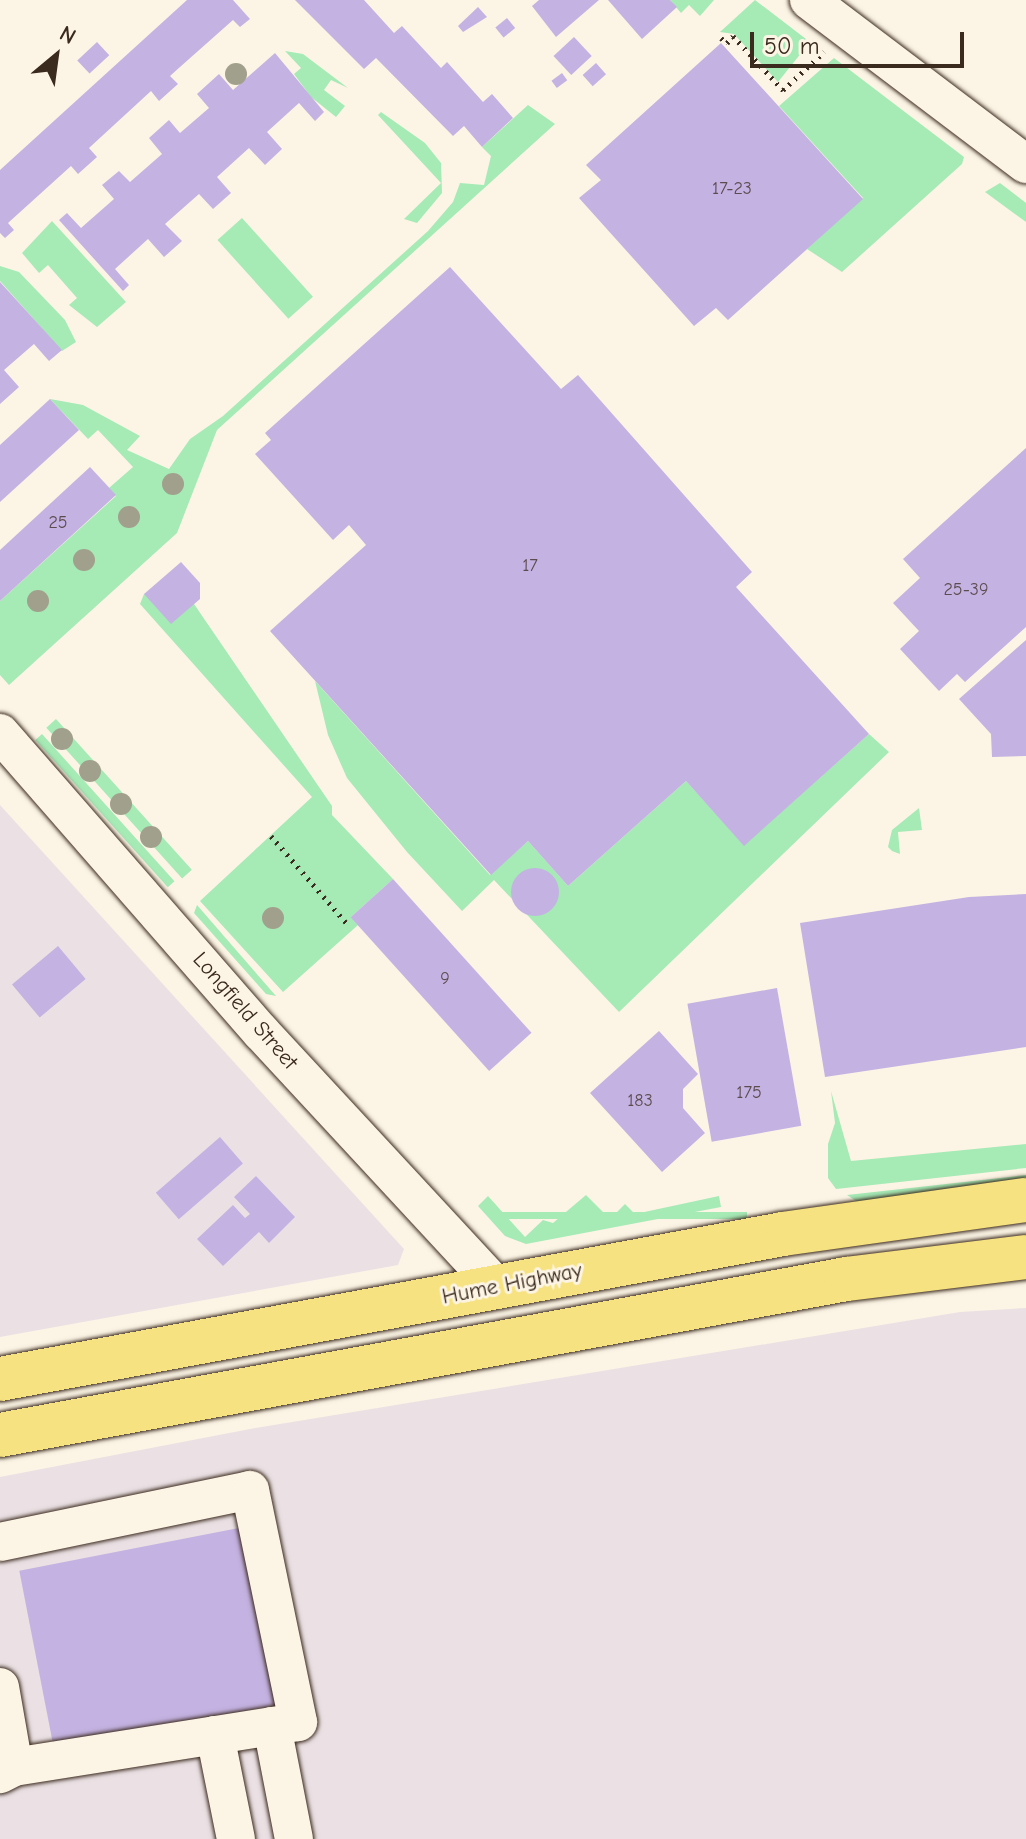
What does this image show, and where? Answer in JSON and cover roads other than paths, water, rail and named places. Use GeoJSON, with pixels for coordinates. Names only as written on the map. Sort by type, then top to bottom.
{"type":"FeatureCollection","features":[{"type":"Feature","properties":{"kind":"highway","name":"Hume Highway"},"geometry":{"type":"LineString","coordinates":[[6,1372],[860,1221],[1026,1200]]}},
{"type":"Feature","properties":{"kind":"highway"},"geometry":{"type":"LineString","coordinates":[[0,1435],[847,1279],[1026,1257]]}},
{"type":"Feature","properties":{"kind":"street"},"geometry":{"type":"LineString","coordinates":[[809,0],[1026,164]]}},
{"type":"Feature","properties":{"kind":"street","name":"Longfield Street"},"geometry":{"type":"LineString","coordinates":[[0,733],[261,1032],[495,1285]]}},
{"type":"Feature","properties":{"kind":"street"},"geometry":{"type":"LineString","coordinates":[[0,1542],[250,1490],[298,1722],[7,1770],[2,1709]]}},
{"type":"Feature","properties":{"kind":"street"},"geometry":{"type":"LineString","coordinates":[[272,1726],[294,1839]]}},
{"type":"Feature","properties":{"kind":"street"},"geometry":{"type":"LineString","coordinates":[[215,1735],[236,1839]]}}]}
